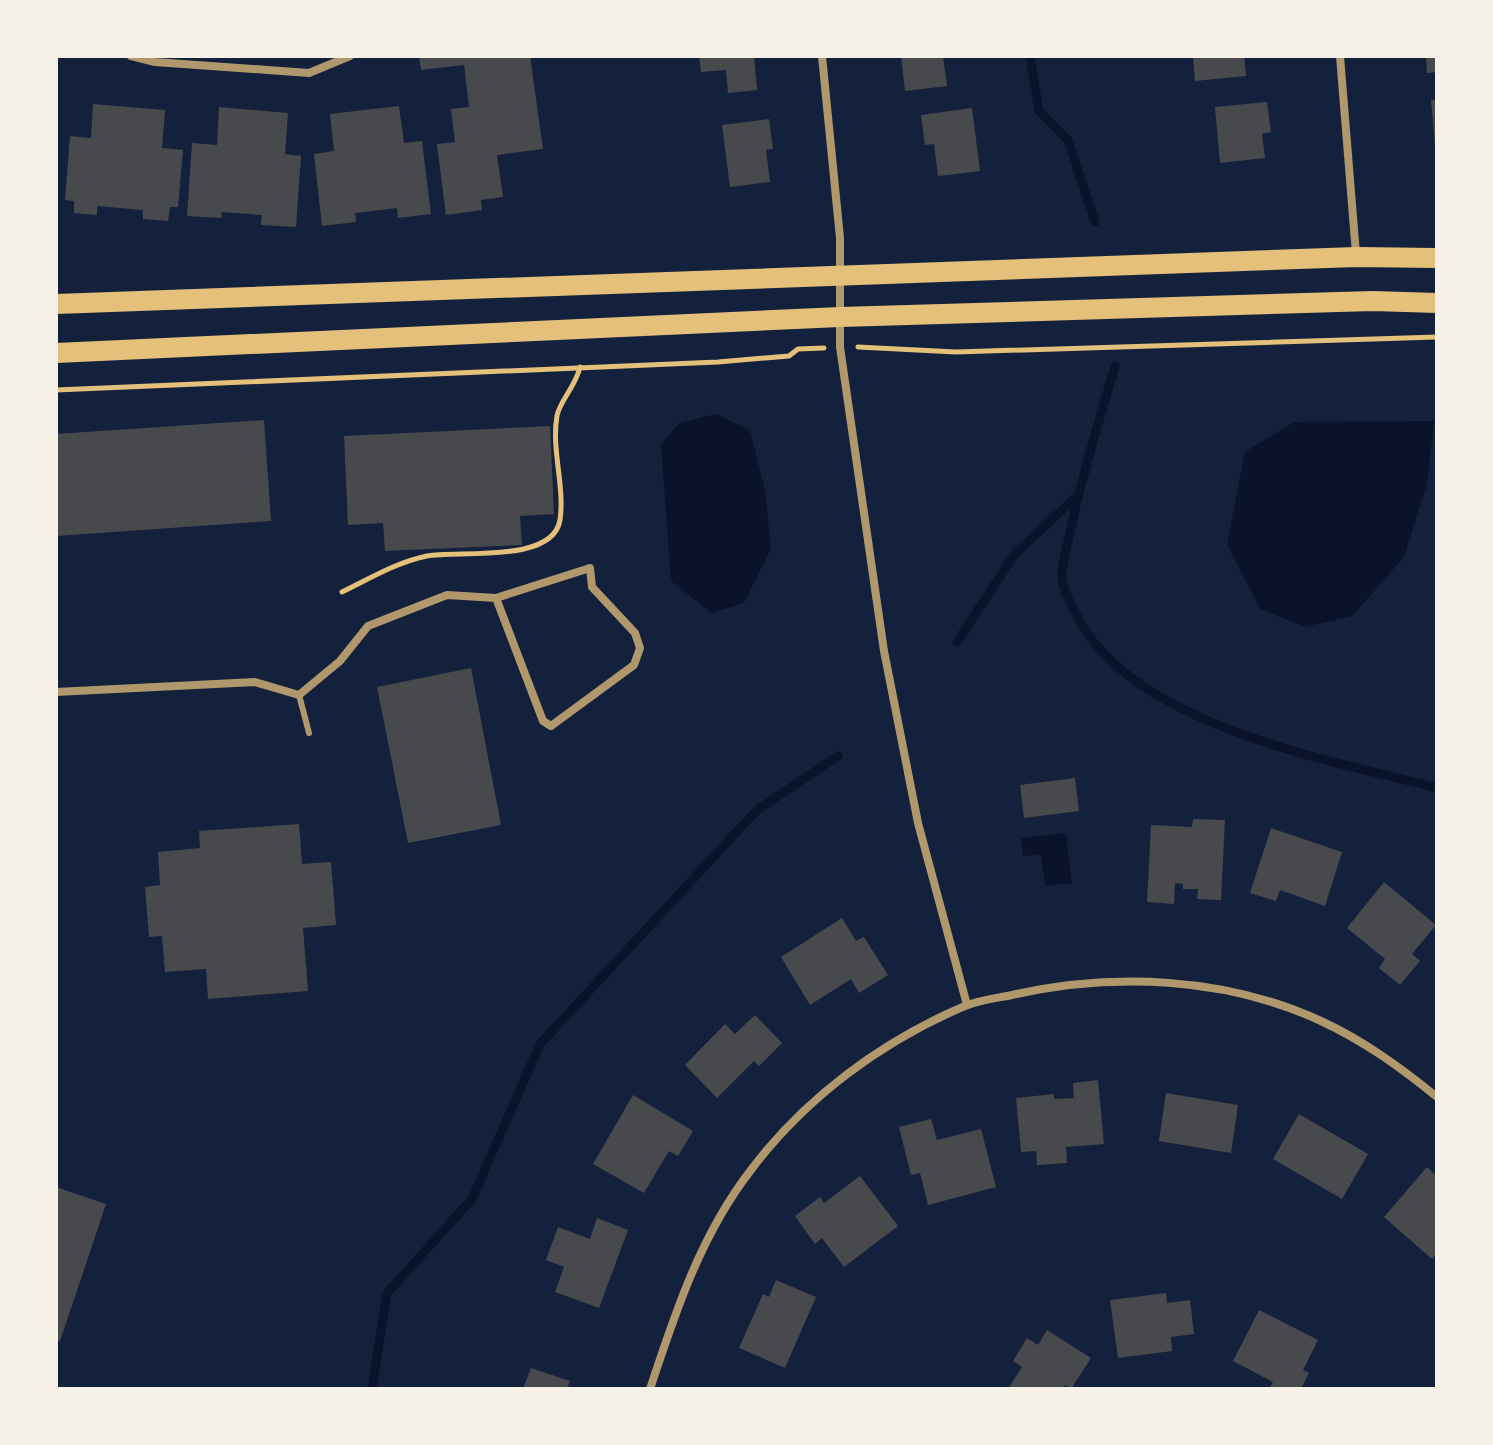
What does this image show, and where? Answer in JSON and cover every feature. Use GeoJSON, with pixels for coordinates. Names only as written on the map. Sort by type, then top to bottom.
{"type":"FeatureCollection","features":[{"type":"Feature","properties":{"kind":"main road"},"geometry":{"type":"LineString","coordinates":[[56,304],[842,274],[1356,257],[1437,258]]}},
{"type":"Feature","properties":{"kind":"main road"},"geometry":{"type":"LineString","coordinates":[[56,353],[840,317],[1373,301],[1437,303]]}},
{"type":"Feature","properties":{"kind":"street"},"geometry":{"type":"LineString","coordinates":[[131,56],[309,73],[350,56]]}},
{"type":"Feature","properties":{"kind":"street"},"geometry":{"type":"LineString","coordinates":[[199,56],[204,65]]}},
{"type":"Feature","properties":{"kind":"street"},"geometry":{"type":"LineString","coordinates":[[822,56],[842,274],[840,347],[884,651],[918,823],[967,1005]]}},
{"type":"Feature","properties":{"kind":"street"},"geometry":{"type":"LineString","coordinates":[[1340,56],[1356,257]]}},
{"type":"Feature","properties":{"kind":"street"},"geometry":{"type":"LineString","coordinates":[[56,692],[255,682],[299,695],[340,661],[368,626],[447,595],[496,598],[590,568],[592,587],[635,633],[640,648],[634,665],[551,726],[543,721],[496,598]]}},
{"type":"Feature","properties":{"kind":"street"},"geometry":{"type":"LineString","coordinates":[[650,1389],[704,1245],[750,1170],[789,1125],[850,1071],[892,1044],[967,1005],[1093,982],[1152,981],[1210,988],[1318,1020],[1388,1058],[1437,1097]]}},
{"type":"Feature","properties":{"kind":"lane"},"geometry":{"type":"LineString","coordinates":[[299,695],[309,733]]}},
{"type":"Feature","properties":{"kind":"path"},"geometry":{"type":"LineString","coordinates":[[902,352],[1437,337]]}},
{"type":"Feature","properties":{"kind":"path"},"geometry":{"type":"LineString","coordinates":[[56,390],[789,356]]}},
{"type":"Feature","properties":{"kind":"path"},"geometry":{"type":"LineString","coordinates":[[342,592],[399,565],[427,556],[513,552],[547,541],[560,522],[557,413],[576,386],[580,367]]}},
{"type":"Feature","properties":{"kind":"water"},"geometry":{"type":"Polygon","coordinates":[[[716,414],[750,430],[765,490],[771,549],[744,603],[711,613],[671,581],[661,445],[679,423],[716,414]]]}},
{"type":"Feature","properties":{"kind":"water"},"geometry":{"type":"Polygon","coordinates":[[[1434,421],[1427,484],[1404,557],[1352,616],[1305,627],[1260,609],[1227,544],[1245,452],[1294,422],[1434,421]]]}},
{"type":"Feature","properties":{"kind":"water"},"geometry":{"type":"Polygon","coordinates":[[[1066,833],[1072,883],[1045,886],[1041,855],[1023,856],[1021,838],[1066,833]]]}},
{"type":"Feature","properties":{"kind":"building"},"geometry":{"type":"Polygon","coordinates":[[[419,56],[530,56],[543,149],[497,155],[503,197],[481,200],[482,210],[446,215],[437,144],[455,142],[451,109],[469,107],[464,65],[421,70],[419,56]]]}},
{"type":"Feature","properties":{"kind":"building"},"geometry":{"type":"Polygon","coordinates":[[[699,56],[754,56],[757,90],[728,93],[726,70],[701,72],[699,56]]]}},
{"type":"Feature","properties":{"kind":"building"},"geometry":{"type":"Polygon","coordinates":[[[901,56],[943,56],[947,86],[905,91],[901,56]]]}},
{"type":"Feature","properties":{"kind":"building"},"geometry":{"type":"Polygon","coordinates":[[[1193,56],[1244,56],[1246,76],[1195,81],[1193,56]]]}},
{"type":"Feature","properties":{"kind":"building"},"geometry":{"type":"Polygon","coordinates":[[[1426,56],[1437,56],[1437,72],[1427,73],[1426,56]]]}},
{"type":"Feature","properties":{"kind":"building"},"geometry":{"type":"Polygon","coordinates":[[[1431,100],[1437,100],[1437,146],[1435,146],[1431,100]]]}},
{"type":"Feature","properties":{"kind":"building"},"geometry":{"type":"Polygon","coordinates":[[[1267,102],[1271,132],[1262,134],[1265,158],[1220,163],[1215,107],[1267,102]]]}},
{"type":"Feature","properties":{"kind":"building"},"geometry":{"type":"Polygon","coordinates":[[[93,104],[165,110],[162,148],[183,150],[178,207],[170,207],[168,221],[143,219],[143,210],[97,206],[97,215],[74,213],[74,201],[65,200],[70,136],[91,138],[93,104]]]}},
{"type":"Feature","properties":{"kind":"building"},"geometry":{"type":"Polygon","coordinates":[[[399,106],[404,143],[422,141],[431,214],[398,218],[397,208],[355,213],[356,222],[322,226],[314,154],[334,151],[330,114],[399,106]]]}},
{"type":"Feature","properties":{"kind":"building"},"geometry":{"type":"Polygon","coordinates":[[[219,107],[288,113],[285,154],[301,156],[296,227],[261,225],[262,215],[221,212],[222,218],[187,216],[192,143],[217,145],[219,107]]]}},
{"type":"Feature","properties":{"kind":"building"},"geometry":{"type":"Polygon","coordinates":[[[972,108],[980,171],[938,176],[934,144],[925,145],[921,115],[972,108]]]}},
{"type":"Feature","properties":{"kind":"building"},"geometry":{"type":"Polygon","coordinates":[[[769,119],[773,149],[766,150],[770,182],[730,187],[722,125],[769,119]]]}},
{"type":"Feature","properties":{"kind":"building"},"geometry":{"type":"Polygon","coordinates":[[[264,420],[271,521],[56,536],[56,434],[264,420]]]}},
{"type":"Feature","properties":{"kind":"building"},"geometry":{"type":"Polygon","coordinates":[[[550,426],[554,514],[520,516],[522,545],[385,551],[383,523],[348,525],[344,436],[550,426]]]}},
{"type":"Feature","properties":{"kind":"building"},"geometry":{"type":"Polygon","coordinates":[[[471,668],[501,825],[408,843],[377,687],[471,668]]]}},
{"type":"Feature","properties":{"kind":"building"},"geometry":{"type":"Polygon","coordinates":[[[1075,778],[1079,811],[1024,818],[1020,785],[1075,778]]]}},
{"type":"Feature","properties":{"kind":"building"},"geometry":{"type":"Polygon","coordinates":[[[1193,819],[1225,820],[1221,900],[1197,899],[1198,889],[1183,889],[1183,884],[1175,883],[1174,904],[1147,902],[1151,825],[1192,827],[1193,819]]]}},
{"type":"Feature","properties":{"kind":"building"},"geometry":{"type":"Polygon","coordinates":[[[299,824],[302,864],[331,862],[336,925],[303,928],[308,991],[208,999],[206,969],[165,972],[162,936],[149,937],[145,887],[160,885],[158,852],[200,848],[199,831],[299,824]]]}},
{"type":"Feature","properties":{"kind":"building"},"geometry":{"type":"Polygon","coordinates":[[[1271,828],[1342,852],[1325,906],[1280,890],[1276,901],[1250,893],[1271,828]]]}},
{"type":"Feature","properties":{"kind":"building"},"geometry":{"type":"Polygon","coordinates":[[[1384,882],[1436,925],[1412,954],[1420,961],[1400,985],[1379,968],[1385,959],[1347,928],[1384,882]]]}},
{"type":"Feature","properties":{"kind":"building"},"geometry":{"type":"Polygon","coordinates":[[[842,918],[856,941],[864,937],[888,975],[859,993],[851,979],[810,1005],[781,957],[842,918]]]}},
{"type":"Feature","properties":{"kind":"building"},"geometry":{"type":"Polygon","coordinates":[[[755,1015],[782,1043],[759,1066],[754,1061],[717,1098],[685,1065],[725,1024],[735,1034],[755,1015]]]}},
{"type":"Feature","properties":{"kind":"building"},"geometry":{"type":"Polygon","coordinates":[[[1098,1080],[1104,1144],[1066,1147],[1067,1163],[1037,1165],[1036,1151],[1021,1152],[1016,1098],[1054,1094],[1054,1099],[1074,1098],[1073,1083],[1098,1080]]]}},
{"type":"Feature","properties":{"kind":"building"},"geometry":{"type":"Polygon","coordinates":[[[1166,1093],[1238,1105],[1231,1153],[1159,1141],[1166,1093]]]}},
{"type":"Feature","properties":{"kind":"building"},"geometry":{"type":"Polygon","coordinates":[[[633,1095],[693,1131],[678,1156],[669,1151],[644,1193],[593,1164],[633,1095]]]}},
{"type":"Feature","properties":{"kind":"building"},"geometry":{"type":"Polygon","coordinates":[[[1299,1114],[1368,1154],[1342,1199],[1273,1159],[1299,1114]]]}},
{"type":"Feature","properties":{"kind":"building"},"geometry":{"type":"Polygon","coordinates":[[[931,1119],[937,1140],[981,1129],[996,1187],[928,1205],[920,1173],[911,1175],[899,1127],[931,1119]]]}},
{"type":"Feature","properties":{"kind":"building"},"geometry":{"type":"Polygon","coordinates":[[[1427,1167],[1437,1176],[1437,1253],[1432,1259],[1384,1217],[1427,1167]]]}},
{"type":"Feature","properties":{"kind":"building"},"geometry":{"type":"Polygon","coordinates":[[[860,1176],[898,1226],[844,1267],[822,1238],[815,1244],[795,1216],[820,1197],[824,1203],[860,1176]]]}},
{"type":"Feature","properties":{"kind":"building"},"geometry":{"type":"Polygon","coordinates":[[[56,1187],[106,1204],[60,1341],[56,1340],[56,1187]]]}},
{"type":"Feature","properties":{"kind":"building"},"geometry":{"type":"Polygon","coordinates":[[[597,1218],[628,1230],[599,1308],[555,1292],[564,1267],[546,1260],[558,1227],[590,1239],[597,1218]]]}},
{"type":"Feature","properties":{"kind":"building"},"geometry":{"type":"Polygon","coordinates":[[[776,1280],[816,1297],[785,1368],[739,1348],[763,1294],[769,1297],[776,1280]]]}},
{"type":"Feature","properties":{"kind":"building"},"geometry":{"type":"Polygon","coordinates":[[[1166,1293],[1167,1303],[1190,1300],[1194,1334],[1171,1337],[1172,1351],[1118,1358],[1110,1300],[1166,1293]]]}},
{"type":"Feature","properties":{"kind":"building"},"geometry":{"type":"Polygon","coordinates":[[[1259,1310],[1318,1340],[1303,1370],[1309,1373],[1301,1389],[1269,1389],[1273,1382],[1233,1361],[1259,1310]]]}},
{"type":"Feature","properties":{"kind":"building"},"geometry":{"type":"Polygon","coordinates":[[[1047,1330],[1091,1358],[1071,1389],[1065,1385],[1063,1389],[1008,1389],[1022,1367],[1013,1361],[1027,1338],[1038,1345],[1047,1330]]]}},
{"type":"Feature","properties":{"kind":"building"},"geometry":{"type":"Polygon","coordinates":[[[531,1368],[570,1381],[567,1389],[523,1389],[531,1368]]]}},
{"type":"Feature","properties":{"kind":"waterway"},"geometry":{"type":"LineString","coordinates":[[1030,56],[1039,111],[1068,140],[1095,222]]}},
{"type":"Feature","properties":{"kind":"waterway"},"geometry":{"type":"LineString","coordinates":[[1115,366],[1081,484],[1062,572],[1065,590],[1078,618],[1105,655],[1143,686],[1188,711],[1238,733],[1343,765],[1437,788]]}},
{"type":"Feature","properties":{"kind":"waterway"},"geometry":{"type":"LineString","coordinates":[[957,642],[1014,555],[1078,495]]}},
{"type":"Feature","properties":{"kind":"waterway"},"geometry":{"type":"LineString","coordinates":[[372,1389],[387,1293],[472,1199],[540,1044],[757,810],[838,756]]}}]}
